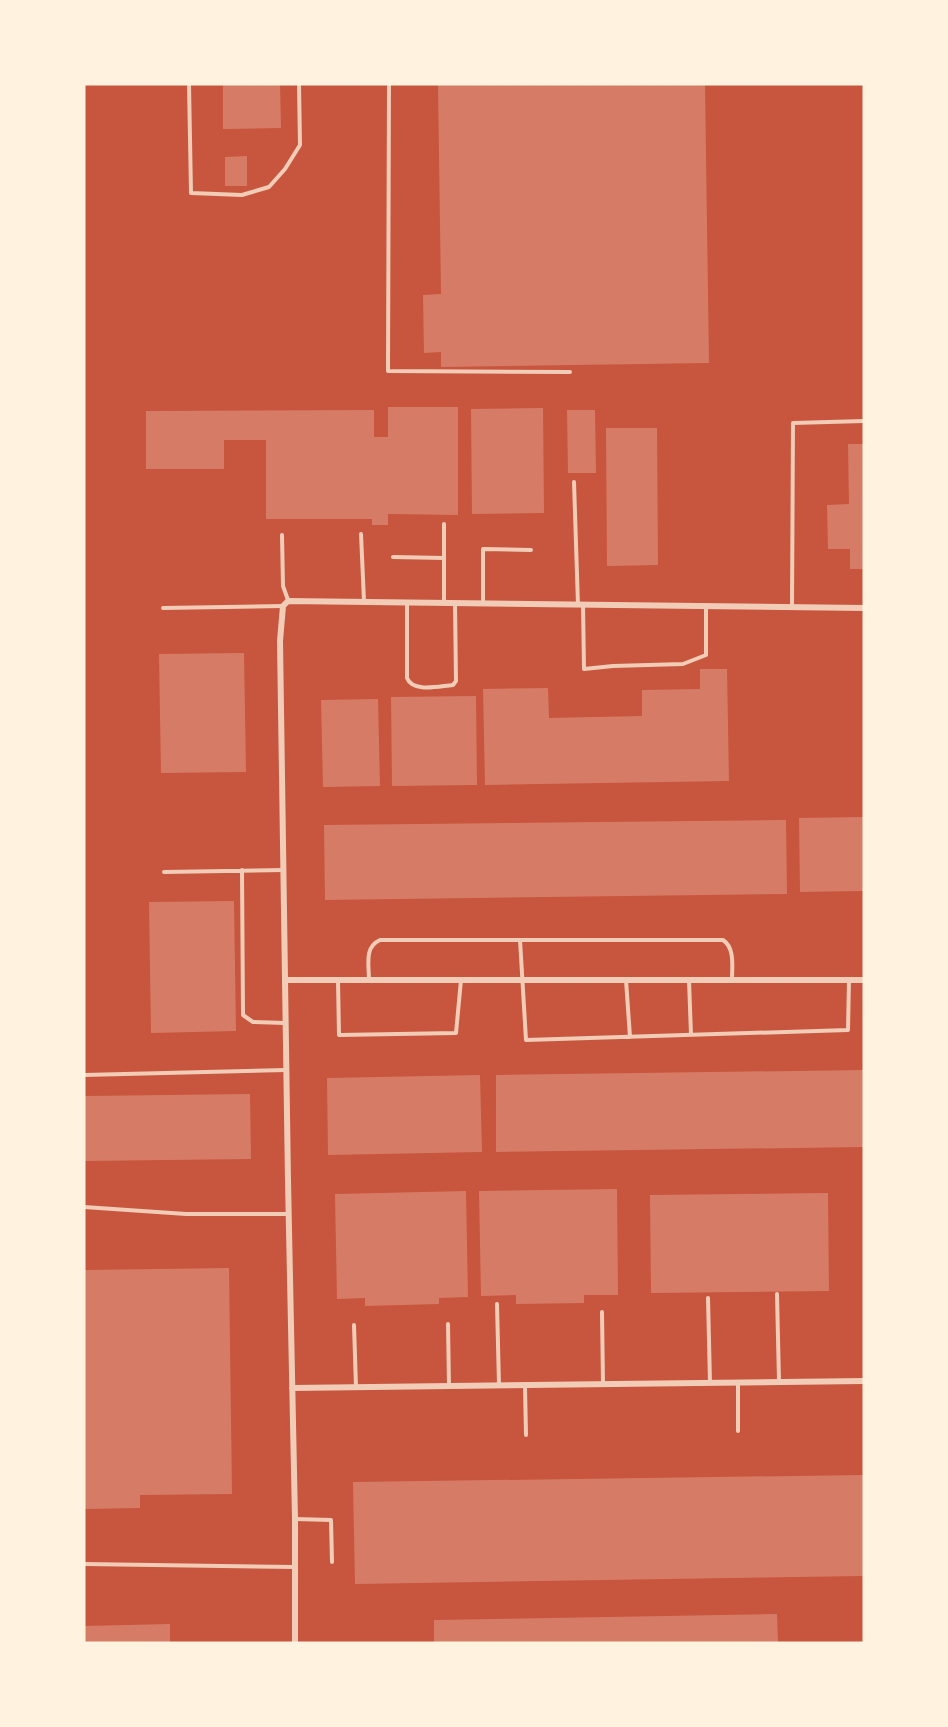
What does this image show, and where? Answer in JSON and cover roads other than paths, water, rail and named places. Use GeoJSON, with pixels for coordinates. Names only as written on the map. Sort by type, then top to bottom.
{"type":"FeatureCollection","features":[{"type":"Feature","properties":{"kind":"street"},"geometry":{"type":"LineString","coordinates":[[296,1643],[280,641],[285,603],[407,602],[864,608]]}},
{"type":"Feature","properties":{"kind":"street"},"geometry":{"type":"LineString","coordinates":[[285,980],[864,980]]}},
{"type":"Feature","properties":{"kind":"street"},"geometry":{"type":"LineString","coordinates":[[292,1388],[864,1381]]}},
{"type":"Feature","properties":{"kind":"lane"},"geometry":{"type":"LineString","coordinates":[[189,84],[191,193],[242,195],[269,187],[285,169],[300,145],[299,84]]}},
{"type":"Feature","properties":{"kind":"lane"},"geometry":{"type":"LineString","coordinates":[[389,84],[388,371],[570,372]]}},
{"type":"Feature","properties":{"kind":"lane"},"geometry":{"type":"LineString","coordinates":[[792,607],[793,423],[864,421]]}},
{"type":"Feature","properties":{"kind":"lane"},"geometry":{"type":"LineString","coordinates":[[574,482],[584,669],[683,664],[706,655],[706,606]]}},
{"type":"Feature","properties":{"kind":"lane"},"geometry":{"type":"LineString","coordinates":[[444,524],[444,603]]}},
{"type":"Feature","properties":{"kind":"lane"},"geometry":{"type":"LineString","coordinates":[[361,534],[364,602]]}},
{"type":"Feature","properties":{"kind":"lane"},"geometry":{"type":"LineString","coordinates":[[163,608],[285,603],[282,536]]}},
{"type":"Feature","properties":{"kind":"lane"},"geometry":{"type":"LineString","coordinates":[[483,603],[483,549],[531,550]]}},
{"type":"Feature","properties":{"kind":"lane"},"geometry":{"type":"LineString","coordinates":[[393,557],[444,558]]}},
{"type":"Feature","properties":{"kind":"lane"},"geometry":{"type":"LineString","coordinates":[[407,602],[407,678],[409,683],[416,687],[453,685],[456,681],[455,603]]}},
{"type":"Feature","properties":{"kind":"lane"},"geometry":{"type":"LineString","coordinates":[[242,870],[243,1014],[254,1023],[286,1023]]}},
{"type":"Feature","properties":{"kind":"lane"},"geometry":{"type":"LineString","coordinates":[[164,872],[284,870]]}},
{"type":"Feature","properties":{"kind":"lane"},"geometry":{"type":"LineString","coordinates":[[369,980],[369,950],[373,943],[380,940],[723,940],[729,944],[732,952],[732,980]]}},
{"type":"Feature","properties":{"kind":"lane"},"geometry":{"type":"LineString","coordinates":[[520,940],[526,1040],[848,1030],[849,980]]}},
{"type":"Feature","properties":{"kind":"lane"},"geometry":{"type":"LineString","coordinates":[[338,980],[339,1035],[456,1034],[461,980]]}},
{"type":"Feature","properties":{"kind":"lane"},"geometry":{"type":"LineString","coordinates":[[626,980],[630,1037]]}},
{"type":"Feature","properties":{"kind":"lane"},"geometry":{"type":"LineString","coordinates":[[689,980],[692,1035]]}},
{"type":"Feature","properties":{"kind":"lane"},"geometry":{"type":"LineString","coordinates":[[84,1075],[286,1070]]}},
{"type":"Feature","properties":{"kind":"lane"},"geometry":{"type":"LineString","coordinates":[[84,1207],[186,1214],[288,1214]]}},
{"type":"Feature","properties":{"kind":"lane"},"geometry":{"type":"LineString","coordinates":[[777,1294],[779,1382]]}},
{"type":"Feature","properties":{"kind":"lane"},"geometry":{"type":"LineString","coordinates":[[708,1298],[710,1383]]}},
{"type":"Feature","properties":{"kind":"lane"},"geometry":{"type":"LineString","coordinates":[[497,1304],[499,1385]]}},
{"type":"Feature","properties":{"kind":"lane"},"geometry":{"type":"LineString","coordinates":[[602,1312],[603,1384]]}},
{"type":"Feature","properties":{"kind":"lane"},"geometry":{"type":"LineString","coordinates":[[448,1324],[450,1386]]}},
{"type":"Feature","properties":{"kind":"lane"},"geometry":{"type":"LineString","coordinates":[[354,1325],[356,1387]]}},
{"type":"Feature","properties":{"kind":"lane"},"geometry":{"type":"LineString","coordinates":[[738,1382],[738,1431]]}},
{"type":"Feature","properties":{"kind":"lane"},"geometry":{"type":"LineString","coordinates":[[525,1385],[526,1435]]}},
{"type":"Feature","properties":{"kind":"lane"},"geometry":{"type":"LineString","coordinates":[[295,1519],[331,1520],[332,1562]]}},
{"type":"Feature","properties":{"kind":"lane"},"geometry":{"type":"LineString","coordinates":[[84,1564],[295,1567]]}}]}
